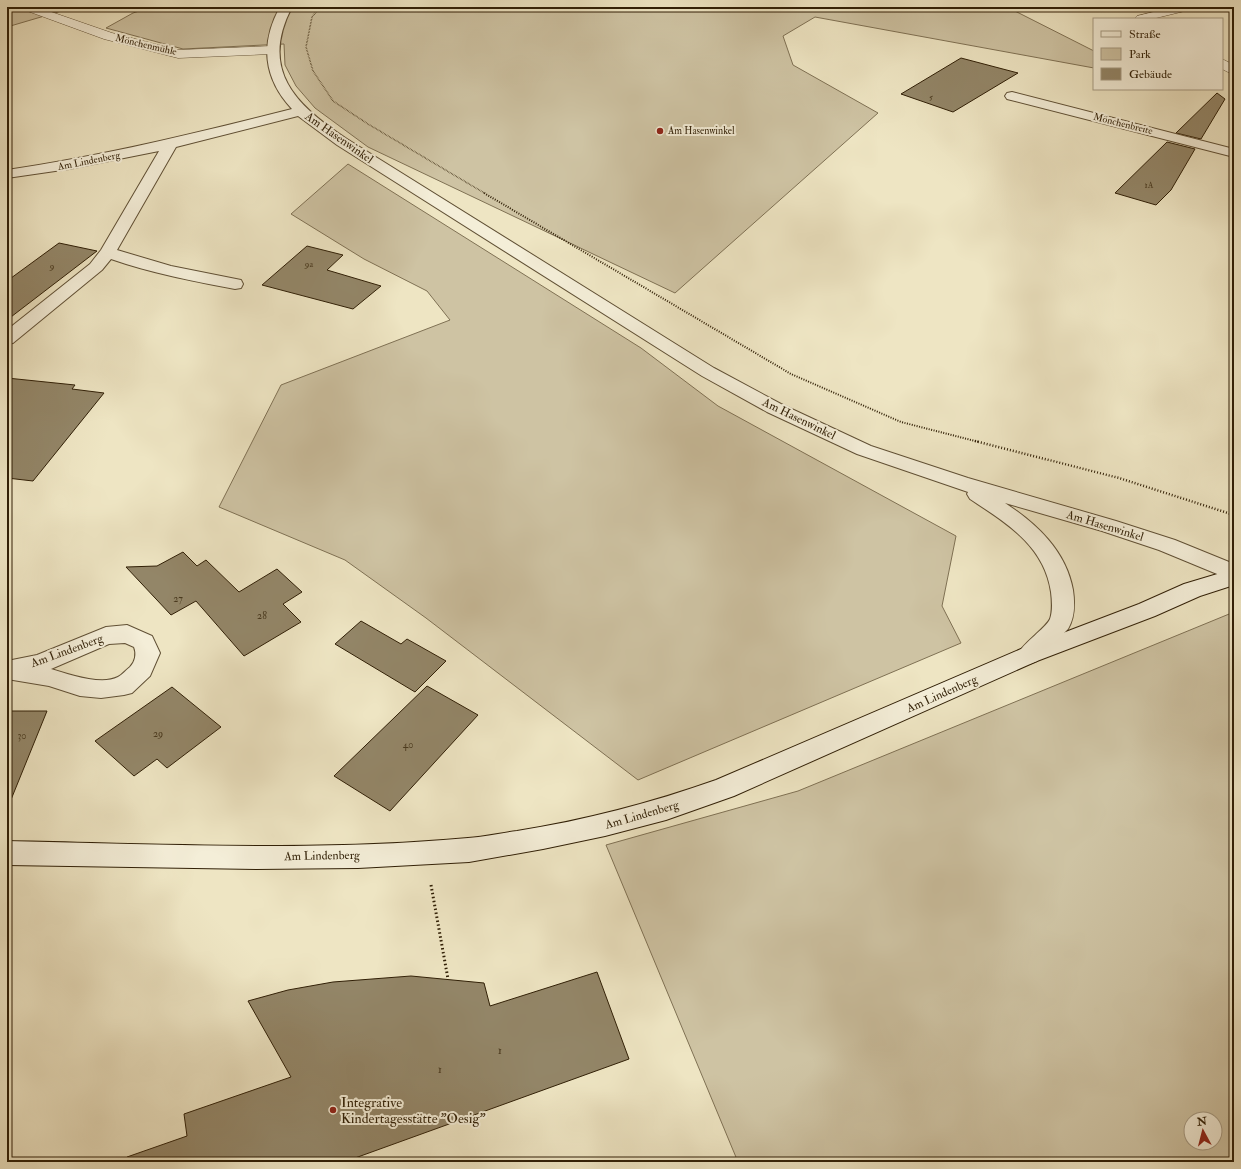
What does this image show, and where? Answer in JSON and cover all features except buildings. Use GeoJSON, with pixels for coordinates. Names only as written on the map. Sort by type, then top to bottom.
{"type":"FeatureCollection","features":[{"type":"Feature","properties":{"kind":"street","name":"Am Hasenwinkel"},"geometry":{"type":"LineString","coordinates":[[286,7],[277,24],[273,36],[272,50],[277,74],[285,90],[300,111],[324,130],[348,146],[689,360],[767,405],[864,450],[961,483],[1102,524],[1160,543],[1234,573]]}},
{"type":"Feature","properties":{"kind":"street","name":"Mönchenbreite"},"geometry":{"type":"LineString","coordinates":[[1012,96],[1234,153]]}},
{"type":"Feature","properties":{"kind":"street","name":"Am Lindenberg"},"geometry":{"type":"LineString","coordinates":[[7,174],[69,165],[170,144],[300,111]]}},
{"type":"Feature","properties":{"kind":"street"},"geometry":{"type":"LineString","coordinates":[[7,339],[96,267],[108,252],[170,144]]}},
{"type":"Feature","properties":{"kind":"street"},"geometry":{"type":"LineString","coordinates":[[108,252],[133,262],[170,272],[235,284]]}},
{"type":"Feature","properties":{"kind":"street"},"geometry":{"type":"LineString","coordinates":[[961,483],[1019,522],[1049,554],[1060,579],[1064,604],[1060,623],[1030,655]]}},
{"type":"Feature","properties":{"kind":"street","name":"Am Lindenberg"},"geometry":{"type":"LineString","coordinates":[[7,853],[256,858],[425,853],[469,850],[605,826],[666,809],[725,788],[1030,655],[1147,610],[1192,590],[1234,577]]}},
{"type":"Feature","properties":{"kind":"street","name":"Am Lindenberg"},"geometry":{"type":"LineString","coordinates":[[127,634],[144,642],[148,653],[142,670],[124,686],[101,689],[80,687],[49,677],[7,670],[41,663],[106,636],[127,634]]}},
{"type":"Feature","properties":{"kind":"lane","name":"Mönchenmühle"},"geometry":{"type":"LineString","coordinates":[[26,7],[108,36],[178,54],[272,50]]}},
{"type":"Feature","properties":{"kind":"lane"},"geometry":{"type":"LineString","coordinates":[[1141,18],[1189,7]]}},
{"type":"Feature","properties":{"kind":"lane"},"geometry":{"type":"LineString","coordinates":[[1223,64],[1234,71]]}},
{"type":"Feature","properties":{"kind":"path"},"geometry":{"type":"LineString","coordinates":[[320,7],[312,17],[306,47],[313,71],[333,101],[374,128],[791,374],[901,422],[1120,478],[1234,515]]}},
{"type":"Feature","properties":{"kind":"path"},"geometry":{"type":"LineString","coordinates":[[425,853],[448,979]]}},
{"type":"Feature","properties":{"kind":"green space"},"geometry":{"type":"Polygon","coordinates":[[[7,7],[75,7],[7,27],[7,7]]]}},
{"type":"Feature","properties":{"kind":"green space"},"geometry":{"type":"Polygon","coordinates":[[[151,7],[1007,7],[1093,50],[1093,68],[815,17],[783,36],[793,65],[878,113],[675,293],[368,147],[315,108],[296,86],[285,65],[284,44],[183,49],[106,28],[133,13],[151,7]]]}},
{"type":"Feature","properties":{"kind":"green space"},"geometry":{"type":"Polygon","coordinates":[[[348,164],[641,348],[718,406],[956,536],[942,606],[961,643],[638,780],[426,618],[345,560],[219,507],[281,385],[450,320],[427,291],[364,259],[291,214],[348,164]]]}},
{"type":"Feature","properties":{"kind":"green space"},"geometry":{"type":"Polygon","coordinates":[[[1234,612],[1234,1162],[738,1162],[606,845],[798,791],[1234,612]]]}},
{"type":"Feature","properties":{"kind":"place","name":"Am Hasenwinkel"},"geometry":{"type":"Point","coordinates":[660,131]}},
{"type":"Feature","properties":{"kind":"place","name":"Integrative Kindertagesstätte \"Oesig\""},"geometry":{"type":"Point","coordinates":[333,1110]}}]}
